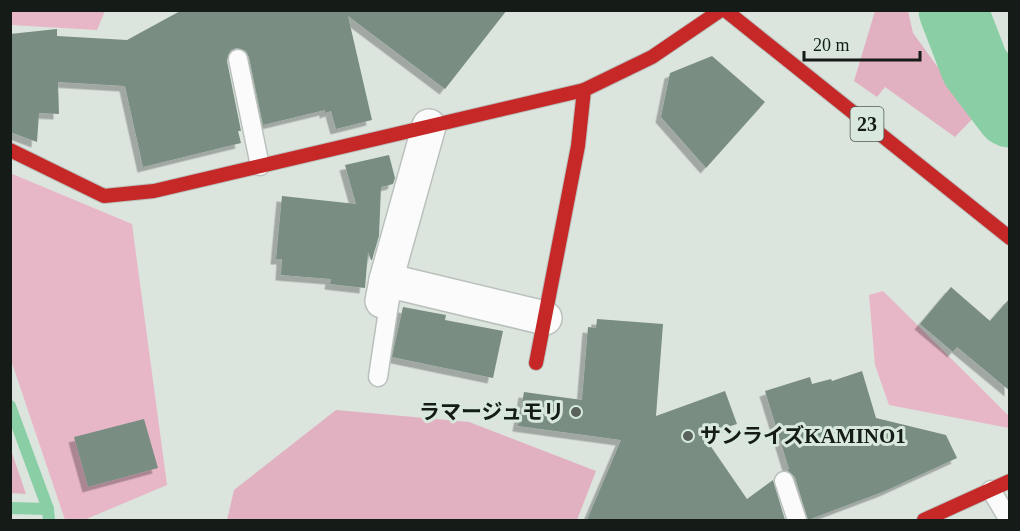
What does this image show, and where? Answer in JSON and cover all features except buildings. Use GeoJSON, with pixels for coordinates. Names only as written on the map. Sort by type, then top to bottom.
{"type":"FeatureCollection","features":[{"type":"Feature","properties":{"kind":"street"},"geometry":{"type":"LineString","coordinates":[[10,150],[104,196],[154,191],[584,90],[652,57],[723,10]]}},
{"type":"Feature","properties":{"kind":"street","name":"23"},"geometry":{"type":"LineString","coordinates":[[723,10],[1010,238]]}},
{"type":"Feature","properties":{"kind":"street"},"geometry":{"type":"LineString","coordinates":[[536,363],[578,146],[584,90]]}},
{"type":"Feature","properties":{"kind":"street"},"geometry":{"type":"LineString","coordinates":[[429,126],[384,290],[545,318]]}},
{"type":"Feature","properties":{"kind":"street"},"geometry":{"type":"LineString","coordinates":[[924,520],[1010,482]]}},
{"type":"Feature","properties":{"kind":"lane"},"geometry":{"type":"LineString","coordinates":[[238,59],[260,166]]}},
{"type":"Feature","properties":{"kind":"lane"},"geometry":{"type":"LineString","coordinates":[[378,377],[389,304],[384,290]]}},
{"type":"Feature","properties":{"kind":"lane"},"geometry":{"type":"LineString","coordinates":[[784,481],[797,520]]}},
{"type":"Feature","properties":{"kind":"lane"},"geometry":{"type":"LineString","coordinates":[[991,490],[1009,520]]}},
{"type":"Feature","properties":{"kind":"shaded area"},"geometry":{"type":"Polygon","coordinates":[[[10,11],[105,11],[97,30],[11,25],[10,11]]]}},
{"type":"Feature","properties":{"kind":"shaded area"},"geometry":{"type":"Polygon","coordinates":[[[875,11],[908,11],[913,33],[974,117],[955,137],[885,87],[877,97],[854,81],[875,11]]]}},
{"type":"Feature","properties":{"kind":"shaded area"},"geometry":{"type":"Polygon","coordinates":[[[10,173],[132,224],[167,485],[84,520],[65,520],[11,360],[10,173]]]}},
{"type":"Feature","properties":{"kind":"shaded area"},"geometry":{"type":"Polygon","coordinates":[[[883,291],[1009,416],[1009,428],[889,405],[875,365],[869,295],[883,291]]]}},
{"type":"Feature","properties":{"kind":"shaded area"},"geometry":{"type":"Polygon","coordinates":[[[336,410],[469,422],[596,471],[577,520],[227,520],[234,490],[336,410]]]}},
{"type":"Feature","properties":{"kind":"shaded area"},"geometry":{"type":"Polygon","coordinates":[[[11,450],[26,494],[11,493],[11,450]]]}},
{"type":"Feature","properties":{"kind":"waterway"},"geometry":{"type":"LineString","coordinates":[[953,10],[975,67],[1010,113]]}},
{"type":"Feature","properties":{"kind":"waterway"},"geometry":{"type":"LineString","coordinates":[[10,406],[48,509],[49,520]]}},
{"type":"Feature","properties":{"kind":"waterway"},"geometry":{"type":"LineString","coordinates":[[10,508],[48,509]]}},
{"type":"Feature","properties":{"kind":"traffic: jam"},"geometry":{"type":"LineString","coordinates":[[536,363],[578,146],[584,90],[652,57],[721,10]]}},
{"type":"Feature","properties":{"kind":"traffic: jam"},"geometry":{"type":"LineString","coordinates":[[725,10],[1010,238]]}},
{"type":"Feature","properties":{"kind":"traffic: jam"},"geometry":{"type":"LineString","coordinates":[[10,150],[104,196],[154,191],[584,90]]}},
{"type":"Feature","properties":{"kind":"traffic: jam"},"geometry":{"type":"LineString","coordinates":[[924,520],[1010,481]]}},
{"type":"Feature","properties":{"kind":"place","name":"ラマージュモリ"},"geometry":{"type":"Point","coordinates":[576,412]}},
{"type":"Feature","properties":{"kind":"place","name":"サンライズKAMINO1"},"geometry":{"type":"Point","coordinates":[688,436]}}]}
